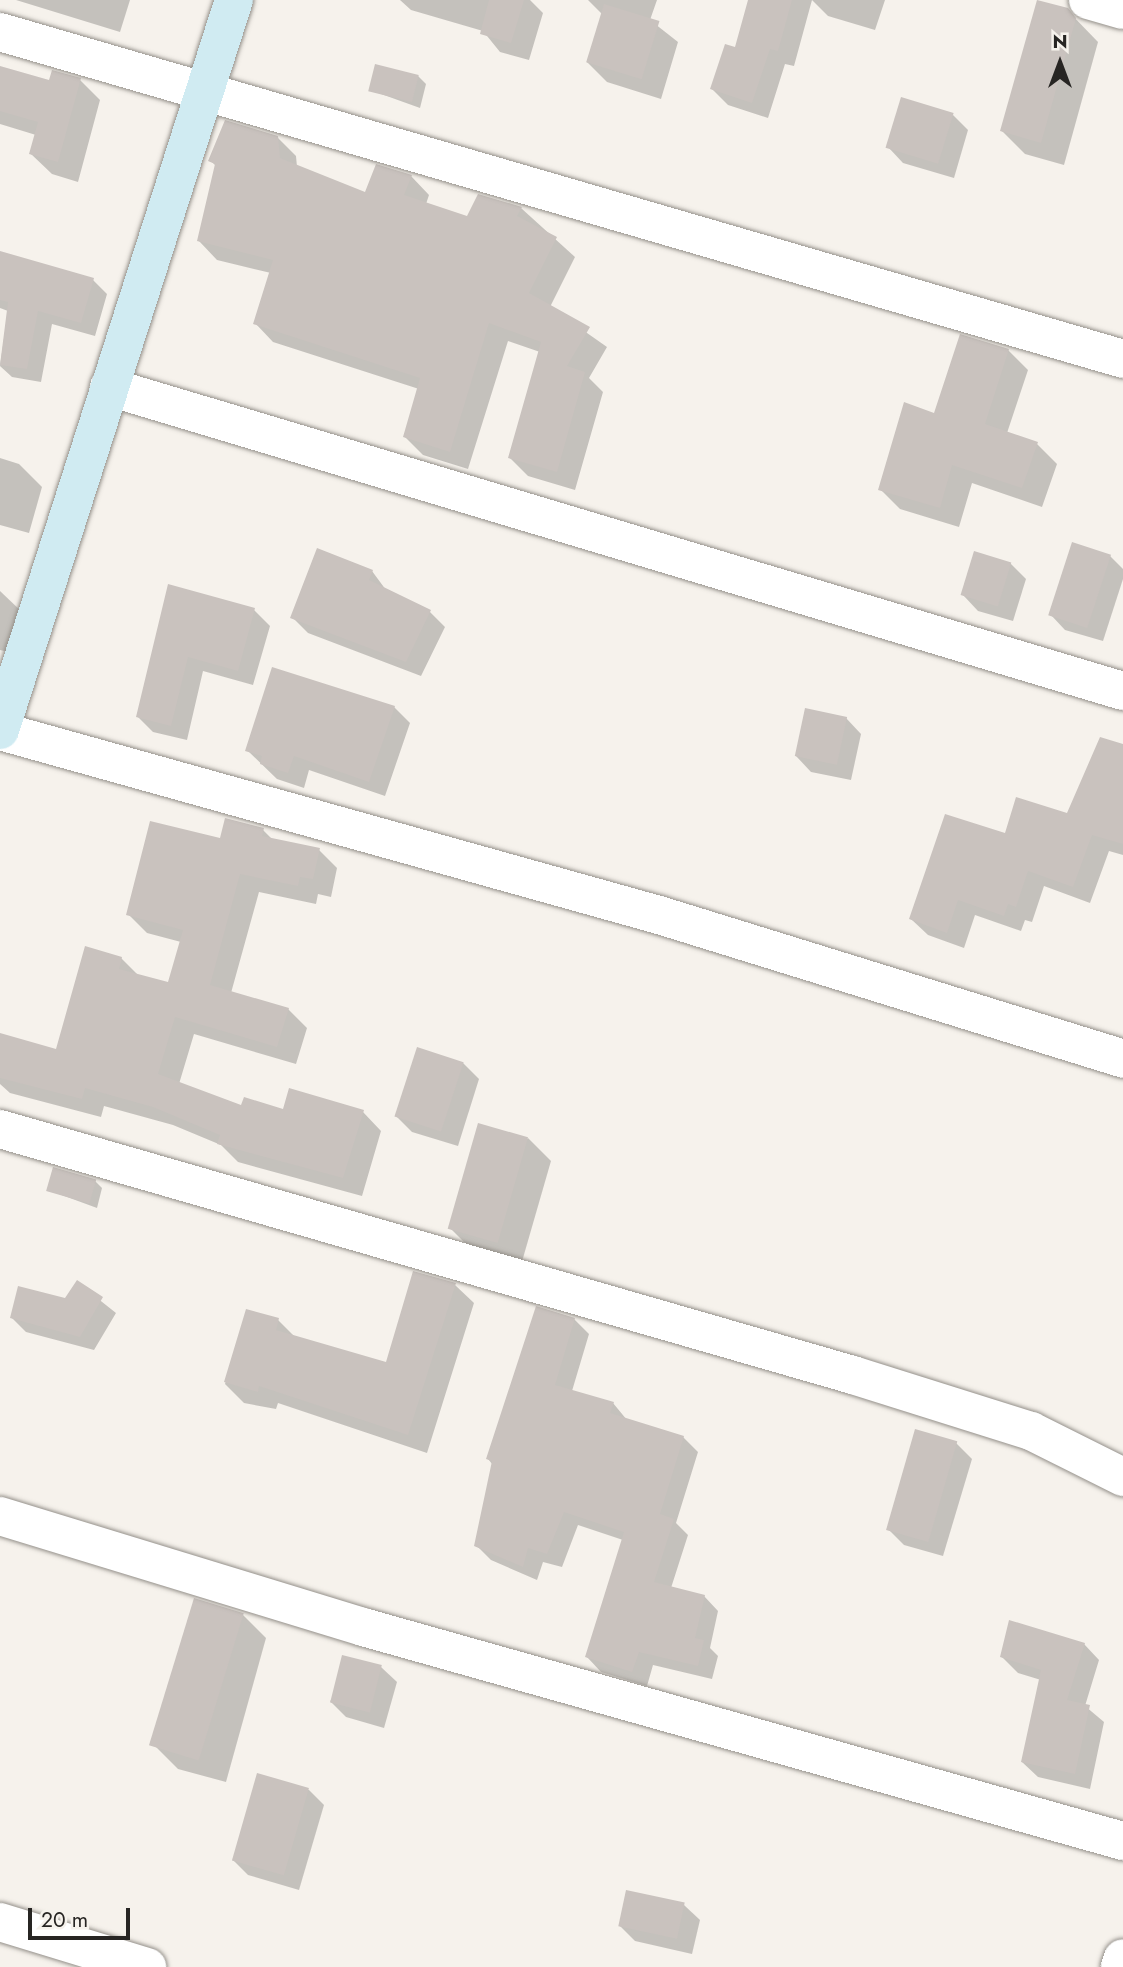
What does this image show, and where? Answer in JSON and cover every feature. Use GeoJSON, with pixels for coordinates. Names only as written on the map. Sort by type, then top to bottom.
{"type":"FeatureCollection","features":[{"type":"Feature","properties":{"kind":"street"},"geometry":{"type":"LineString","coordinates":[[234,0],[0,730],[659,915],[1123,1059]]}},
{"type":"Feature","properties":{"kind":"street"},"geometry":{"type":"LineString","coordinates":[[1088,0],[1123,10]]}},
{"type":"Feature","properties":{"kind":"street"},"geometry":{"type":"LineString","coordinates":[[0,32],[1123,359]]}},
{"type":"Feature","properties":{"kind":"street"},"geometry":{"type":"LineString","coordinates":[[109,387],[1123,691]]}},
{"type":"Feature","properties":{"kind":"street"},"geometry":{"type":"LineString","coordinates":[[0,1129],[878,1383],[1031,1431],[1123,1477]]}},
{"type":"Feature","properties":{"kind":"street"},"geometry":{"type":"LineString","coordinates":[[0,1516],[376,1631],[1123,1841]]}},
{"type":"Feature","properties":{"kind":"street"},"geometry":{"type":"LineString","coordinates":[[0,1922],[147,1967]]}},
{"type":"Feature","properties":{"kind":"street"},"geometry":{"type":"LineString","coordinates":[[1120,1967],[1123,1958]]}},
{"type":"Feature","properties":{"kind":"building"},"geometry":{"type":"Polygon","coordinates":[[[489,0],[524,0],[511,43],[480,34],[489,0]]]}},
{"type":"Feature","properties":{"kind":"building"},"geometry":{"type":"Polygon","coordinates":[[[748,0],[792,0],[778,51],[770,49],[752,103],[710,89],[725,44],[735,47],[748,0]]]}},
{"type":"Feature","properties":{"kind":"building"},"geometry":{"type":"Polygon","coordinates":[[[1037,0],[1068,8],[1076,18],[1041,143],[1000,131],[1037,0]]]}},
{"type":"Feature","properties":{"kind":"building"},"geometry":{"type":"Polygon","coordinates":[[[604,4],[659,21],[642,79],[586,62],[604,4]]]}},
{"type":"Feature","properties":{"kind":"building"},"geometry":{"type":"Polygon","coordinates":[[[375,64],[419,75],[412,102],[368,91],[375,64]]]}},
{"type":"Feature","properties":{"kind":"building"},"geometry":{"type":"Polygon","coordinates":[[[0,66],[49,80],[52,70],[81,78],[58,162],[29,154],[38,122],[0,111],[0,66]]]}},
{"type":"Feature","properties":{"kind":"building"},"geometry":{"type":"Polygon","coordinates":[[[901,97],[954,113],[938,164],[886,148],[901,97]]]}},
{"type":"Feature","properties":{"kind":"building"},"geometry":{"type":"Polygon","coordinates":[[[225,120],[278,136],[280,158],[365,192],[376,164],[412,175],[404,195],[467,216],[478,194],[522,207],[517,216],[557,237],[529,293],[590,327],[567,366],[585,372],[557,472],[508,458],[541,342],[489,323],[450,452],[403,437],[420,378],[253,324],[273,260],[197,241],[215,164],[208,161],[225,120]]]}},
{"type":"Feature","properties":{"kind":"building"},"geometry":{"type":"Polygon","coordinates":[[[0,251],[94,278],[81,323],[38,311],[27,369],[0,365],[8,302],[0,300],[0,251]]]}},
{"type":"Feature","properties":{"kind":"building"},"geometry":{"type":"Polygon","coordinates":[[[960,334],[1009,349],[985,424],[1038,442],[1022,488],[952,465],[940,508],[878,490],[904,402],[934,413],[960,334]]]}},
{"type":"Feature","properties":{"kind":"building"},"geometry":{"type":"Polygon","coordinates":[[[1072,542],[1111,555],[1087,628],[1048,615],[1072,542]]]}},
{"type":"Feature","properties":{"kind":"building"},"geometry":{"type":"Polygon","coordinates":[[[317,548],[373,570],[369,580],[431,610],[406,662],[290,618],[317,548]]]}},
{"type":"Feature","properties":{"kind":"building"},"geometry":{"type":"Polygon","coordinates":[[[974,551],[1011,562],[998,606],[961,595],[974,551]]]}},
{"type":"Feature","properties":{"kind":"building"},"geometry":{"type":"Polygon","coordinates":[[[168,584],[255,608],[238,671],[188,657],[171,726],[136,717],[168,584]]]}},
{"type":"Feature","properties":{"kind":"building"},"geometry":{"type":"Polygon","coordinates":[[[272,667],[395,706],[369,782],[294,756],[288,773],[260,764],[262,756],[245,751],[272,667]]]}},
{"type":"Feature","properties":{"kind":"building"},"geometry":{"type":"Polygon","coordinates":[[[805,708],[847,717],[837,765],[795,756],[805,708]]]}},
{"type":"Feature","properties":{"kind":"building"},"geometry":{"type":"Polygon","coordinates":[[[1100,737],[1123,744],[1123,844],[1092,835],[1073,887],[1028,871],[1016,907],[1008,904],[1004,916],[958,900],[947,933],[909,919],[945,814],[1005,833],[1016,797],[1067,813],[1100,737]]]}},
{"type":"Feature","properties":{"kind":"building"},"geometry":{"type":"Polygon","coordinates":[[[225,818],[264,828],[262,836],[320,848],[313,879],[300,877],[298,886],[240,874],[210,985],[289,1008],[277,1047],[175,1017],[158,1074],[241,1105],[244,1097],[283,1109],[289,1088],[364,1110],[343,1178],[217,1144],[220,1135],[153,1107],[85,1088],[82,1099],[0,1078],[0,1033],[56,1049],[85,946],[122,957],[119,969],[168,982],[183,930],[126,915],[150,821],[220,838],[225,818]]]}},
{"type":"Feature","properties":{"kind":"building"},"geometry":{"type":"Polygon","coordinates":[[[417,1047],[464,1062],[441,1132],[394,1116],[417,1047]]]}},
{"type":"Feature","properties":{"kind":"building"},"geometry":{"type":"Polygon","coordinates":[[[478,1123],[528,1137],[498,1243],[448,1229],[478,1123]]]}},
{"type":"Feature","properties":{"kind":"building"},"geometry":{"type":"Polygon","coordinates":[[[53,1167],[96,1179],[89,1203],[46,1191],[53,1167]]]}},
{"type":"Feature","properties":{"kind":"building"},"geometry":{"type":"Polygon","coordinates":[[[413,1271],[456,1283],[408,1435],[259,1386],[258,1392],[224,1382],[246,1309],[279,1318],[276,1330],[386,1362],[413,1271]]]}},
{"type":"Feature","properties":{"kind":"building"},"geometry":{"type":"Polygon","coordinates":[[[77,1280],[103,1297],[80,1337],[10,1318],[18,1286],[65,1298],[77,1280]]]}},
{"type":"Feature","properties":{"kind":"building"},"geometry":{"type":"Polygon","coordinates":[[[536,1306],[575,1318],[555,1385],[614,1402],[610,1413],[684,1436],[660,1514],[674,1519],[654,1582],[705,1595],[695,1638],[704,1640],[698,1666],[639,1652],[632,1672],[585,1657],[624,1532],[564,1512],[547,1554],[528,1548],[523,1567],[474,1546],[492,1461],[486,1459],[536,1306]]]}},
{"type":"Feature","properties":{"kind":"building"},"geometry":{"type":"Polygon","coordinates":[[[915,1429],[957,1441],[928,1542],[886,1530],[915,1429]]]}},
{"type":"Feature","properties":{"kind":"building"},"geometry":{"type":"Polygon","coordinates":[[[194,1598],[244,1613],[199,1760],[149,1745],[194,1598]]]}},
{"type":"Feature","properties":{"kind":"building"},"geometry":{"type":"Polygon","coordinates":[[[1009,1620],[1085,1643],[1067,1700],[1090,1705],[1075,1774],[1021,1762],[1041,1670],[1000,1657],[1009,1620]]]}},
{"type":"Feature","properties":{"kind":"building"},"geometry":{"type":"Polygon","coordinates":[[[342,1655],[382,1665],[370,1712],[330,1703],[342,1655]]]}},
{"type":"Feature","properties":{"kind":"building"},"geometry":{"type":"Polygon","coordinates":[[[257,1773],[309,1788],[284,1875],[232,1860],[257,1773]]]}},
{"type":"Feature","properties":{"kind":"building"},"geometry":{"type":"Polygon","coordinates":[[[626,1890],[685,1902],[677,1939],[618,1926],[626,1890]]]}}]}
